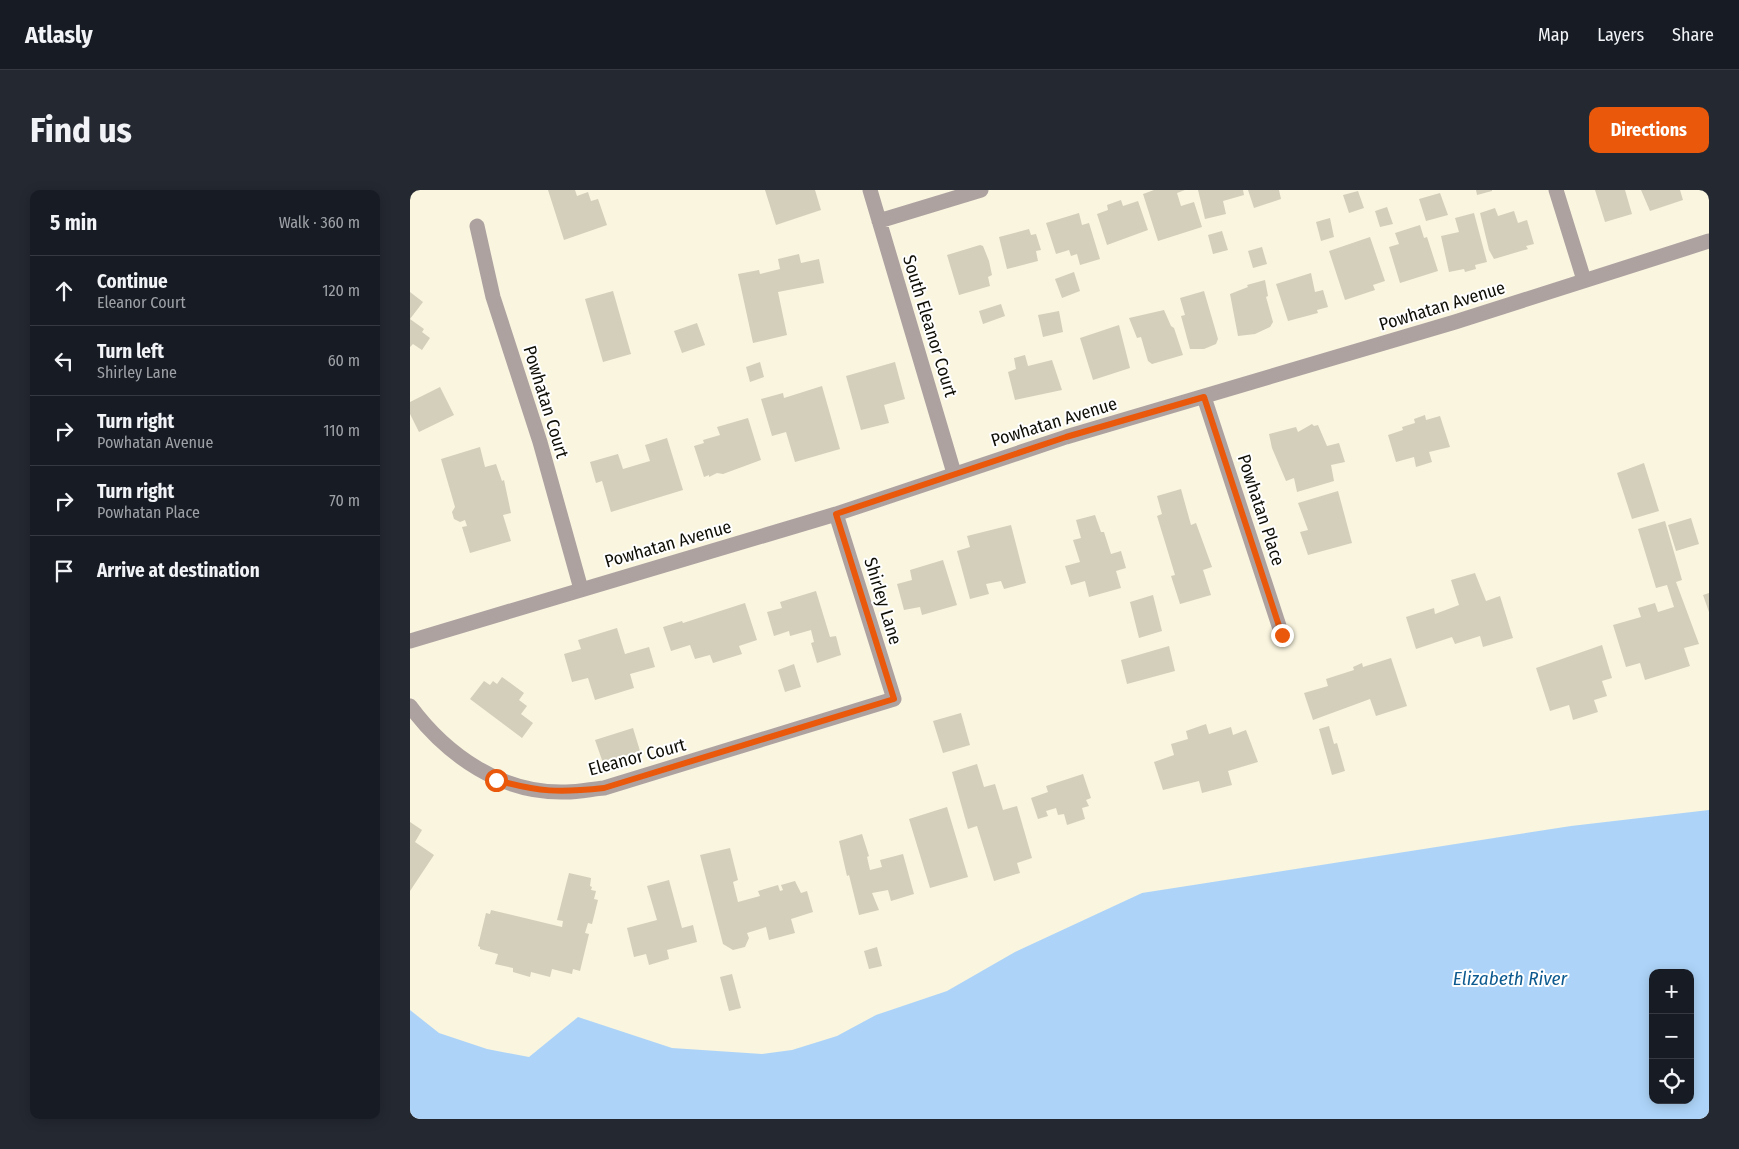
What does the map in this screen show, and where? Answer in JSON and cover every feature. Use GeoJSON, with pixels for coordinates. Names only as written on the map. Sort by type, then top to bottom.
{"type":"FeatureCollection","features":[{"type":"Feature","properties":{"kind":"street","name":"South Eleanor Court"},"geometry":{"type":"LineString","coordinates":[[870,190],[954,473]]}},
{"type":"Feature","properties":{"kind":"street"},"geometry":{"type":"LineString","coordinates":[[879,221],[981,190]]}},
{"type":"Feature","properties":{"kind":"street"},"geometry":{"type":"LineString","coordinates":[[1556,190],[1584,280]]}},
{"type":"Feature","properties":{"kind":"street","name":"Powhatan Court"},"geometry":{"type":"LineString","coordinates":[[477,226],[493,297],[540,442],[581,589]]}},
{"type":"Feature","properties":{"kind":"street","name":"Powhatan Avenue"},"geometry":{"type":"LineString","coordinates":[[410,641],[836,514],[1066,437],[1446,325],[1709,241]]}},
{"type":"Feature","properties":{"kind":"street","name":"Powhatan Place"},"geometry":{"type":"LineString","coordinates":[[1204,397],[1282,635]]}},
{"type":"Feature","properties":{"kind":"street","name":"Shirley Lane"},"geometry":{"type":"LineString","coordinates":[[836,514],[894,699]]}},
{"type":"Feature","properties":{"kind":"street","name":"Eleanor Court"},"geometry":{"type":"LineString","coordinates":[[410,706],[443,742],[476,768],[496,780],[533,790],[566,792],[604,788],[894,699]]}},
{"type":"Feature","properties":{"kind":"water","name":"Elizabeth River"},"geometry":{"type":"Polygon","coordinates":[[[1709,810],[1709,1119],[410,1119],[410,1010],[439,1033],[487,1049],[529,1057],[578,1017],[672,1048],[762,1054],[792,1050],[837,1036],[876,1015],[947,991],[1015,952],[1142,893],[1571,826],[1709,810]]]}},
{"type":"Feature","properties":{"kind":"building"},"geometry":{"type":"Polygon","coordinates":[[[548,190],[575,190],[577,196],[588,192],[591,201],[598,199],[607,225],[564,240],[548,190]]]}},
{"type":"Feature","properties":{"kind":"building"},"geometry":{"type":"Polygon","coordinates":[[[765,190],[815,190],[821,210],[776,225],[765,190]]]}},
{"type":"Feature","properties":{"kind":"building"},"geometry":{"type":"Polygon","coordinates":[[[1154,190],[1185,190],[1177,193],[1181,206],[1194,202],[1202,227],[1158,241],[1143,194],[1154,190]]]}},
{"type":"Feature","properties":{"kind":"building"},"geometry":{"type":"Polygon","coordinates":[[[1198,190],[1243,190],[1244,195],[1223,201],[1226,214],[1205,219],[1198,190]]]}},
{"type":"Feature","properties":{"kind":"building"},"geometry":{"type":"Polygon","coordinates":[[[1248,190],[1279,190],[1281,199],[1254,208],[1248,190]]]}},
{"type":"Feature","properties":{"kind":"building"},"geometry":{"type":"Polygon","coordinates":[[[1476,190],[1492,190],[1492,191],[1477,195],[1476,190]]]}},
{"type":"Feature","properties":{"kind":"building"},"geometry":{"type":"Polygon","coordinates":[[[1595,190],[1625,190],[1632,214],[1605,222],[1595,190]]]}},
{"type":"Feature","properties":{"kind":"building"},"geometry":{"type":"Polygon","coordinates":[[[1641,190],[1680,190],[1683,200],[1650,211],[1641,190]]]}},
{"type":"Feature","properties":{"kind":"building"},"geometry":{"type":"Polygon","coordinates":[[[1358,191],[1364,208],[1349,213],[1343,195],[1358,191]]]}},
{"type":"Feature","properties":{"kind":"building"},"geometry":{"type":"Polygon","coordinates":[[[1440,193],[1448,215],[1426,221],[1419,199],[1440,193]]]}},
{"type":"Feature","properties":{"kind":"building"},"geometry":{"type":"Polygon","coordinates":[[[1121,200],[1123,206],[1138,201],[1148,230],[1107,245],[1097,214],[1108,210],[1107,205],[1121,200]]]}},
{"type":"Feature","properties":{"kind":"building"},"geometry":{"type":"Polygon","coordinates":[[[1387,207],[1393,224],[1380,227],[1375,211],[1387,207]]]}},
{"type":"Feature","properties":{"kind":"building"},"geometry":{"type":"Polygon","coordinates":[[[1495,208],[1498,216],[1514,211],[1518,223],[1527,220],[1534,244],[1526,246],[1528,249],[1494,259],[1489,250],[1480,213],[1495,208]]]}},
{"type":"Feature","properties":{"kind":"building"},"geometry":{"type":"Polygon","coordinates":[[[1079,213],[1082,225],[1089,223],[1100,259],[1080,265],[1077,254],[1071,256],[1069,250],[1056,254],[1046,223],[1079,213]]]}},
{"type":"Feature","properties":{"kind":"building"},"geometry":{"type":"Polygon","coordinates":[[[1474,213],[1487,262],[1475,265],[1476,269],[1465,272],[1464,269],[1449,272],[1441,236],[1459,232],[1455,218],[1474,213]]]}},
{"type":"Feature","properties":{"kind":"building"},"geometry":{"type":"Polygon","coordinates":[[[1330,218],[1334,237],[1321,241],[1316,222],[1330,218]]]}},
{"type":"Feature","properties":{"kind":"building"},"geometry":{"type":"Polygon","coordinates":[[[1420,225],[1424,238],[1427,237],[1438,271],[1400,283],[1389,247],[1399,244],[1395,233],[1420,225]]]}},
{"type":"Feature","properties":{"kind":"building"},"geometry":{"type":"Polygon","coordinates":[[[1029,229],[1031,235],[1036,234],[1041,250],[1036,251],[1038,261],[1007,269],[999,237],[1029,229]]]}},
{"type":"Feature","properties":{"kind":"building"},"geometry":{"type":"Polygon","coordinates":[[[1222,231],[1228,250],[1213,254],[1208,235],[1222,231]]]}},
{"type":"Feature","properties":{"kind":"building"},"geometry":{"type":"Polygon","coordinates":[[[1370,237],[1385,281],[1373,285],[1375,290],[1345,300],[1329,251],[1370,237]]]}},
{"type":"Feature","properties":{"kind":"building"},"geometry":{"type":"Polygon","coordinates":[[[980,245],[983,246],[989,261],[992,275],[988,277],[990,286],[959,295],[947,255],[980,245]]]}},
{"type":"Feature","properties":{"kind":"building"},"geometry":{"type":"Polygon","coordinates":[[[1262,247],[1267,264],[1253,268],[1248,251],[1262,247]]]}},
{"type":"Feature","properties":{"kind":"building"},"geometry":{"type":"Polygon","coordinates":[[[799,254],[801,263],[819,259],[824,283],[778,292],[787,335],[753,343],[738,274],[759,270],[760,274],[780,269],[778,259],[799,254]]]}},
{"type":"Feature","properties":{"kind":"building"},"geometry":{"type":"Polygon","coordinates":[[[1074,272],[1080,291],[1062,298],[1055,279],[1074,272]]]}},
{"type":"Feature","properties":{"kind":"building"},"geometry":{"type":"Polygon","coordinates":[[[1311,273],[1315,292],[1323,290],[1328,307],[1317,310],[1318,313],[1288,321],[1276,284],[1311,273]]]}},
{"type":"Feature","properties":{"kind":"building"},"geometry":{"type":"Polygon","coordinates":[[[1265,280],[1268,296],[1266,297],[1273,322],[1270,327],[1255,334],[1238,336],[1230,294],[1248,287],[1247,285],[1265,280]]]}},
{"type":"Feature","properties":{"kind":"building"},"geometry":{"type":"Polygon","coordinates":[[[613,291],[631,354],[603,362],[585,299],[613,291]]]}},
{"type":"Feature","properties":{"kind":"building"},"geometry":{"type":"Polygon","coordinates":[[[1204,291],[1218,339],[1216,344],[1204,349],[1190,349],[1181,316],[1185,315],[1180,298],[1204,291]]]}},
{"type":"Feature","properties":{"kind":"building"},"geometry":{"type":"Polygon","coordinates":[[[410,292],[423,302],[410,319],[410,292]]]}},
{"type":"Feature","properties":{"kind":"building"},"geometry":{"type":"Polygon","coordinates":[[[1001,304],[1005,316],[983,324],[979,311],[1001,304]]]}},
{"type":"Feature","properties":{"kind":"building"},"geometry":{"type":"Polygon","coordinates":[[[1164,310],[1171,326],[1174,328],[1183,355],[1152,364],[1148,361],[1141,337],[1137,338],[1129,318],[1164,310]]]}},
{"type":"Feature","properties":{"kind":"building"},"geometry":{"type":"Polygon","coordinates":[[[1059,311],[1063,332],[1043,337],[1038,315],[1059,311]]]}},
{"type":"Feature","properties":{"kind":"building"},"geometry":{"type":"Polygon","coordinates":[[[410,319],[424,329],[422,332],[430,338],[422,350],[413,344],[410,347],[410,319]]]}},
{"type":"Feature","properties":{"kind":"building"},"geometry":{"type":"Polygon","coordinates":[[[697,323],[705,345],[682,353],[674,331],[697,323]]]}},
{"type":"Feature","properties":{"kind":"building"},"geometry":{"type":"Polygon","coordinates":[[[1119,325],[1130,368],[1093,380],[1080,338],[1119,325]]]}},
{"type":"Feature","properties":{"kind":"building"},"geometry":{"type":"Polygon","coordinates":[[[1025,355],[1028,366],[1052,360],[1062,390],[1015,400],[1008,372],[1016,369],[1014,358],[1025,355]]]}},
{"type":"Feature","properties":{"kind":"building"},"geometry":{"type":"Polygon","coordinates":[[[760,362],[764,377],[750,382],[746,367],[760,362]]]}},
{"type":"Feature","properties":{"kind":"building"},"geometry":{"type":"Polygon","coordinates":[[[895,362],[905,399],[884,405],[889,423],[861,430],[846,376],[895,362]]]}},
{"type":"Feature","properties":{"kind":"building"},"geometry":{"type":"Polygon","coordinates":[[[822,386],[840,449],[795,462],[786,432],[772,436],[761,399],[783,393],[784,398],[822,386]]]}},
{"type":"Feature","properties":{"kind":"building"},"geometry":{"type":"Polygon","coordinates":[[[440,387],[454,415],[419,432],[410,414],[410,402],[440,387]]]}},
{"type":"Feature","properties":{"kind":"building"},"geometry":{"type":"Polygon","coordinates":[[[1425,415],[1426,420],[1440,416],[1450,447],[1429,452],[1432,462],[1416,467],[1414,457],[1396,462],[1388,435],[1403,430],[1402,427],[1415,423],[1414,419],[1425,415]]]}},
{"type":"Feature","properties":{"kind":"building"},"geometry":{"type":"Polygon","coordinates":[[[748,418],[761,460],[723,474],[717,473],[704,477],[694,446],[704,443],[703,440],[720,435],[717,427],[748,418]]]}},
{"type":"Feature","properties":{"kind":"building"},"geometry":{"type":"Polygon","coordinates":[[[1312,424],[1314,426],[1318,425],[1327,446],[1339,443],[1345,462],[1331,465],[1334,481],[1297,492],[1294,478],[1286,481],[1272,448],[1269,434],[1296,427],[1298,432],[1312,424]]]}},
{"type":"Feature","properties":{"kind":"building"},"geometry":{"type":"Polygon","coordinates":[[[667,438],[683,490],[611,512],[602,481],[596,483],[590,462],[618,454],[623,469],[650,461],[645,445],[667,438]]]}},
{"type":"Feature","properties":{"kind":"building"},"geometry":{"type":"Polygon","coordinates":[[[480,447],[485,467],[496,464],[502,481],[504,480],[511,513],[503,515],[511,541],[470,553],[462,527],[467,526],[465,520],[460,522],[454,519],[452,512],[455,507],[441,459],[480,447]]]}},
{"type":"Feature","properties":{"kind":"building"},"geometry":{"type":"Polygon","coordinates":[[[1644,463],[1659,511],[1632,519],[1617,473],[1644,463]]]}},
{"type":"Feature","properties":{"kind":"building"},"geometry":{"type":"Polygon","coordinates":[[[1181,489],[1191,525],[1196,523],[1212,567],[1203,570],[1211,595],[1180,604],[1171,576],[1175,575],[1157,516],[1162,514],[1157,496],[1181,489]]]}},
{"type":"Feature","properties":{"kind":"building"},"geometry":{"type":"Polygon","coordinates":[[[1338,491],[1352,543],[1308,555],[1300,532],[1308,530],[1298,503],[1338,491]]]}},
{"type":"Feature","properties":{"kind":"building"},"geometry":{"type":"Polygon","coordinates":[[[1095,515],[1101,532],[1104,532],[1111,554],[1121,551],[1126,568],[1116,571],[1121,588],[1089,597],[1085,581],[1071,585],[1065,566],[1080,562],[1073,540],[1081,538],[1076,520],[1095,515]]]}},
{"type":"Feature","properties":{"kind":"building"},"geometry":{"type":"Polygon","coordinates":[[[1691,518],[1699,544],[1676,551],[1668,525],[1691,518]]]}},
{"type":"Feature","properties":{"kind":"building"},"geometry":{"type":"Polygon","coordinates":[[[1665,521],[1682,580],[1676,582],[1699,644],[1684,648],[1690,666],[1645,680],[1640,663],[1626,667],[1613,625],[1641,617],[1638,608],[1655,603],[1658,612],[1674,607],[1667,585],[1656,588],[1638,529],[1665,521]]]}},
{"type":"Feature","properties":{"kind":"building"},"geometry":{"type":"Polygon","coordinates":[[[1011,525],[1026,583],[1004,589],[1001,581],[986,584],[989,594],[970,599],[957,551],[970,547],[967,536],[1011,525]]]}},
{"type":"Feature","properties":{"kind":"building"},"geometry":{"type":"Polygon","coordinates":[[[943,560],[957,605],[922,615],[920,607],[904,610],[897,584],[912,580],[910,570],[943,560]]]}},
{"type":"Feature","properties":{"kind":"building"},"geometry":{"type":"Polygon","coordinates":[[[1475,573],[1486,601],[1500,596],[1513,638],[1483,647],[1480,636],[1455,644],[1452,637],[1416,649],[1406,617],[1434,608],[1435,614],[1459,605],[1451,580],[1475,573]]]}},
{"type":"Feature","properties":{"kind":"building"},"geometry":{"type":"Polygon","coordinates":[[[816,591],[830,637],[836,636],[841,655],[817,663],[811,643],[814,642],[811,630],[790,636],[789,631],[774,636],[767,612],[782,608],[780,602],[816,591]]]}},
{"type":"Feature","properties":{"kind":"building"},"geometry":{"type":"Polygon","coordinates":[[[1709,593],[1709,612],[1703,595],[1709,593]]]}},
{"type":"Feature","properties":{"kind":"building"},"geometry":{"type":"Polygon","coordinates":[[[1153,595],[1162,631],[1139,638],[1130,602],[1153,595]]]}},
{"type":"Feature","properties":{"kind":"building"},"geometry":{"type":"Polygon","coordinates":[[[745,603],[757,640],[739,646],[742,654],[713,663],[710,655],[695,659],[690,645],[671,651],[663,627],[682,621],[683,623],[745,603]]]}},
{"type":"Feature","properties":{"kind":"building"},"geometry":{"type":"Polygon","coordinates":[[[617,628],[625,654],[649,647],[655,667],[630,674],[634,688],[595,700],[588,678],[572,682],[564,654],[581,649],[578,640],[617,628]]]}},
{"type":"Feature","properties":{"kind":"building"},"geometry":{"type":"Polygon","coordinates":[[[1602,645],[1612,678],[1602,681],[1607,696],[1594,700],[1598,712],[1573,720],[1569,705],[1550,711],[1536,668],[1602,645]]]}},
{"type":"Feature","properties":{"kind":"building"},"geometry":{"type":"Polygon","coordinates":[[[1169,646],[1175,671],[1127,684],[1121,660],[1169,646]]]}},
{"type":"Feature","properties":{"kind":"building"},"geometry":{"type":"Polygon","coordinates":[[[1391,658],[1407,706],[1376,716],[1370,699],[1313,720],[1304,693],[1328,686],[1326,679],[1354,670],[1353,667],[1362,663],[1363,667],[1391,658]]]}},
{"type":"Feature","properties":{"kind":"building"},"geometry":{"type":"Polygon","coordinates":[[[794,664],[801,687],[785,692],[778,670],[794,664]]]}},
{"type":"Feature","properties":{"kind":"building"},"geometry":{"type":"Polygon","coordinates":[[[502,677],[524,693],[519,700],[527,706],[521,714],[533,723],[522,738],[470,699],[484,681],[490,685],[493,681],[497,684],[502,677]]]}},
{"type":"Feature","properties":{"kind":"building"},"geometry":{"type":"Polygon","coordinates":[[[961,713],[970,745],[943,753],[933,721],[961,713]]]}},
{"type":"Feature","properties":{"kind":"building"},"geometry":{"type":"Polygon","coordinates":[[[1206,724],[1209,734],[1231,727],[1233,735],[1246,730],[1258,762],[1228,771],[1232,785],[1202,793],[1199,781],[1163,790],[1154,762],[1174,755],[1171,744],[1188,739],[1186,731],[1206,724]]]}},
{"type":"Feature","properties":{"kind":"building"},"geometry":{"type":"Polygon","coordinates":[[[1329,726],[1334,744],[1337,743],[1345,771],[1332,775],[1319,729],[1329,726]]]}},
{"type":"Feature","properties":{"kind":"building"},"geometry":{"type":"Polygon","coordinates":[[[633,728],[640,751],[603,763],[595,740],[633,728]]]}},
{"type":"Feature","properties":{"kind":"building"},"geometry":{"type":"Polygon","coordinates":[[[977,764],[984,787],[995,784],[1003,810],[1017,806],[1032,858],[1017,863],[1020,873],[994,881],[977,826],[968,829],[952,772],[977,764]]]}},
{"type":"Feature","properties":{"kind":"building"},"geometry":{"type":"Polygon","coordinates":[[[1083,774],[1091,798],[1086,800],[1089,806],[1082,808],[1085,819],[1067,825],[1064,814],[1058,815],[1056,808],[1046,811],[1048,816],[1038,819],[1031,798],[1048,792],[1046,786],[1083,774]]]}},
{"type":"Feature","properties":{"kind":"building"},"geometry":{"type":"Polygon","coordinates":[[[947,807],[968,877],[930,888],[909,819],[947,807]]]}},
{"type":"Feature","properties":{"kind":"building"},"geometry":{"type":"Polygon","coordinates":[[[410,822],[422,830],[415,842],[434,855],[410,891],[410,822]]]}},
{"type":"Feature","properties":{"kind":"building"},"geometry":{"type":"Polygon","coordinates":[[[862,834],[869,856],[867,857],[870,870],[882,867],[880,860],[903,854],[914,894],[891,901],[888,890],[872,893],[879,910],[859,915],[839,841],[862,834]]]}},
{"type":"Feature","properties":{"kind":"building"},"geometry":{"type":"Polygon","coordinates":[[[730,848],[738,880],[733,882],[738,902],[760,896],[758,891],[778,885],[780,891],[783,890],[781,885],[795,881],[801,893],[807,891],[813,912],[791,919],[795,933],[769,940],[766,927],[747,933],[749,938],[745,947],[733,950],[723,944],[700,855],[730,848]]]}},
{"type":"Feature","properties":{"kind":"building"},"geometry":{"type":"Polygon","coordinates":[[[569,873],[591,878],[591,890],[596,891],[594,899],[598,900],[592,924],[588,923],[585,933],[589,934],[580,971],[573,969],[572,974],[552,969],[550,977],[531,972],[530,977],[513,972],[513,968],[495,964],[498,954],[480,949],[478,946],[486,913],[490,914],[491,910],[562,927],[563,921],[557,920],[569,873]]]}},
{"type":"Feature","properties":{"kind":"building"},"geometry":{"type":"Polygon","coordinates":[[[669,880],[682,928],[693,925],[697,942],[667,950],[669,959],[649,965],[646,954],[634,957],[627,928],[657,920],[647,886],[669,880]]]}},
{"type":"Feature","properties":{"kind":"building"},"geometry":{"type":"Polygon","coordinates":[[[877,947],[882,966],[869,969],[864,951],[877,947]]]}},
{"type":"Feature","properties":{"kind":"building"},"geometry":{"type":"Polygon","coordinates":[[[732,974],[741,1008],[729,1011],[720,977],[732,974]]]}},
{"type":"Feature","properties":{"kind":"route"},"geometry":{"type":"LineString","coordinates":[[496,780],[533,790],[566,792],[604,788],[894,699],[836,514],[1066,437],[1204,397],[1282,635]]}}]}
